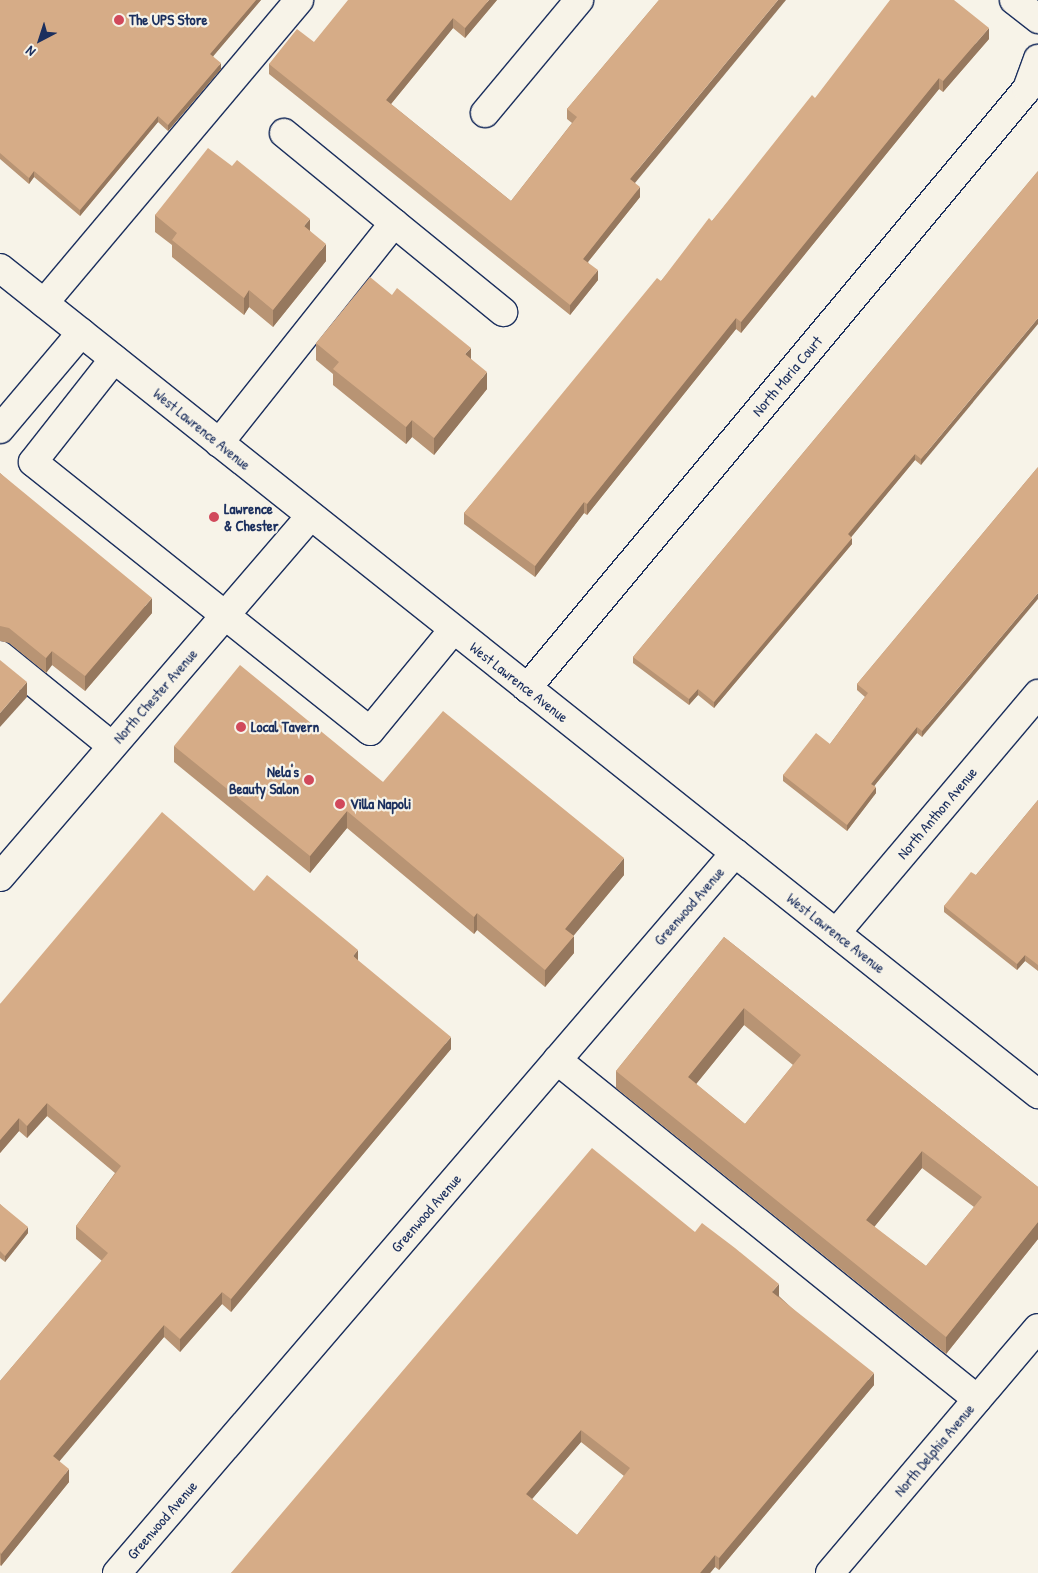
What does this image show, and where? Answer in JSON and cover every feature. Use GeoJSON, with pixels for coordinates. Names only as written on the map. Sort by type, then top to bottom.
{"type":"FeatureCollection","features":[{"type":"Feature","properties":{"kind":"street"},"geometry":{"type":"LineString","coordinates":[[44,303],[300,0]]}},
{"type":"Feature","properties":{"kind":"street"},"geometry":{"type":"LineString","coordinates":[[485,114],[579,0]]}},
{"type":"Feature","properties":{"kind":"street"},"geometry":{"type":"LineString","coordinates":[[1014,0],[1038,19]]}},
{"type":"Feature","properties":{"kind":"street","name":"North Maria Court"},"geometry":{"type":"LineString","coordinates":[[527,688],[1027,89],[1038,59]]}},
{"type":"Feature","properties":{"kind":"street"},"geometry":{"type":"LineString","coordinates":[[284,133],[503,312]]}},
{"type":"Feature","properties":{"kind":"street"},"geometry":{"type":"LineString","coordinates":[[219,443],[394,223]]}},
{"type":"Feature","properties":{"kind":"street","name":"West Lawrence Avenue"},"geometry":{"type":"LineString","coordinates":[[0,268],[1038,1094]]}},
{"type":"Feature","properties":{"kind":"street"},"geometry":{"type":"LineString","coordinates":[[0,429],[81,332]]}},
{"type":"Feature","properties":{"kind":"street"},"geometry":{"type":"LineString","coordinates":[[114,359],[33,462],[226,613],[370,731],[453,630]]}},
{"type":"Feature","properties":{"kind":"street","name":"North Chester Avenue"},"geometry":{"type":"LineString","coordinates":[[0,877],[310,516]]}},
{"type":"Feature","properties":{"kind":"street"},"geometry":{"type":"LineString","coordinates":[[0,656],[112,746]]}},
{"type":"Feature","properties":{"kind":"street","name":"North Anthon Avenue"},"geometry":{"type":"LineString","coordinates":[[836,933],[1038,694]]}},
{"type":"Feature","properties":{"kind":"street","name":"Greenwood Avenue"},"geometry":{"type":"LineString","coordinates":[[117,1573],[735,853]]}},
{"type":"Feature","properties":{"kind":"street"},"geometry":{"type":"LineString","coordinates":[[557,1060],[977,1399]]}},
{"type":"Feature","properties":{"kind":"street","name":"North Delphia Avenue"},"geometry":{"type":"LineString","coordinates":[[830,1573],[1038,1328]]}},
{"type":"Feature","properties":{"kind":"building"},"geometry":{"type":"Polygon","coordinates":[[[0,0],[256,0],[210,54],[221,63],[168,125],[158,116],[80,210],[34,171],[29,178],[0,153],[0,0]]]}},
{"type":"Feature","properties":{"kind":"building"},"geometry":{"type":"Polygon","coordinates":[[[348,0],[489,0],[465,28],[453,18],[386,100],[511,201],[577,117],[567,109],[659,0],[778,0],[630,179],[640,187],[583,259],[598,270],[570,305],[269,64],[297,29],[314,42],[348,0]]]}},
{"type":"Feature","properties":{"kind":"building"},"geometry":{"type":"Polygon","coordinates":[[[890,0],[954,0],[989,28],[943,81],[939,78],[741,322],[736,318],[587,504],[584,502],[535,566],[464,513],[657,278],[661,281],[709,218],[712,221],[812,95],[815,98],[890,0]]]}},
{"type":"Feature","properties":{"kind":"building"},"geometry":{"type":"Polygon","coordinates":[[[208,148],[232,166],[237,160],[310,219],[304,226],[326,244],[273,310],[249,290],[244,298],[172,240],[177,233],[155,215],[208,148]]]}},
{"type":"Feature","properties":{"kind":"building"},"geometry":{"type":"Polygon","coordinates":[[[1038,171],[1038,318],[921,459],[915,454],[848,534],[852,538],[714,702],[698,689],[689,699],[633,657],[1038,171]]]}},
{"type":"Feature","properties":{"kind":"building"},"geometry":{"type":"Polygon","coordinates":[[[370,277],[392,295],[397,288],[471,348],[465,354],[487,372],[434,438],[412,420],[406,427],[333,369],[339,362],[316,343],[370,277]]]}},
{"type":"Feature","properties":{"kind":"building"},"geometry":{"type":"Polygon","coordinates":[[[1038,467],[1038,593],[922,731],[917,727],[871,784],[876,787],[847,825],[783,775],[816,733],[830,744],[868,693],[857,684],[1038,467]]]}},
{"type":"Feature","properties":{"kind":"building"},"geometry":{"type":"Polygon","coordinates":[[[0,473],[152,598],[85,676],[52,651],[46,658],[9,628],[0,626],[0,473]]]}},
{"type":"Feature","properties":{"kind":"building"},"geometry":{"type":"Polygon","coordinates":[[[0,660],[27,682],[0,713],[0,660]]]}},
{"type":"Feature","properties":{"kind":"building"},"geometry":{"type":"Polygon","coordinates":[[[240,665],[383,782],[443,711],[624,858],[565,929],[574,936],[545,970],[477,913],[474,917],[347,811],[310,856],[174,746],[240,665]]]}},
{"type":"Feature","properties":{"kind":"building"},"geometry":{"type":"Polygon","coordinates":[[[1038,800],[1038,965],[1025,955],[1017,964],[944,906],[971,872],[976,875],[1038,800]]]}},
{"type":"Feature","properties":{"kind":"building"},"geometry":{"type":"Polygon","coordinates":[[[162,812],[254,891],[267,875],[358,950],[353,956],[451,1037],[231,1299],[222,1292],[180,1339],[164,1325],[53,1456],[69,1469],[1,1554],[0,1381],[108,1253],[76,1226],[121,1166],[47,1103],[27,1126],[19,1118],[0,1140],[0,1004],[162,812]]]}},
{"type":"Feature","properties":{"kind":"building"},"geometry":{"type":"Polygon","coordinates":[[[724,937],[1038,1187],[1038,1222],[946,1337],[616,1071],[724,937]],[[744,1008],[688,1077],[745,1124],[801,1055],[744,1008]],[[922,1151],[866,1220],[926,1266],[982,1197],[922,1151]]]}},
{"type":"Feature","properties":{"kind":"building"},"geometry":{"type":"Polygon","coordinates":[[[592,1148],[695,1232],[702,1223],[735,1248],[779,1284],[772,1292],[874,1373],[719,1558],[715,1555],[700,1573],[231,1573],[592,1148]],[[581,1430],[526,1494],[577,1535],[630,1468],[581,1430]]]}},
{"type":"Feature","properties":{"kind":"building"},"geometry":{"type":"Polygon","coordinates":[[[0,1204],[28,1227],[5,1256],[0,1251],[0,1204]]]}},
{"type":"Feature","properties":{"kind":"place","name":"The UPS Store"},"geometry":{"type":"Point","coordinates":[119,20]}},
{"type":"Feature","properties":{"kind":"place","name":"Lawrence & Chester"},"geometry":{"type":"Point","coordinates":[214,517]}},
{"type":"Feature","properties":{"kind":"place","name":"Local Tavern"},"geometry":{"type":"Point","coordinates":[241,727]}},
{"type":"Feature","properties":{"kind":"place","name":"Nela's Beauty Salon"},"geometry":{"type":"Point","coordinates":[309,780]}},
{"type":"Feature","properties":{"kind":"place","name":"Villa Napoli"},"geometry":{"type":"Point","coordinates":[340,804]}}]}
